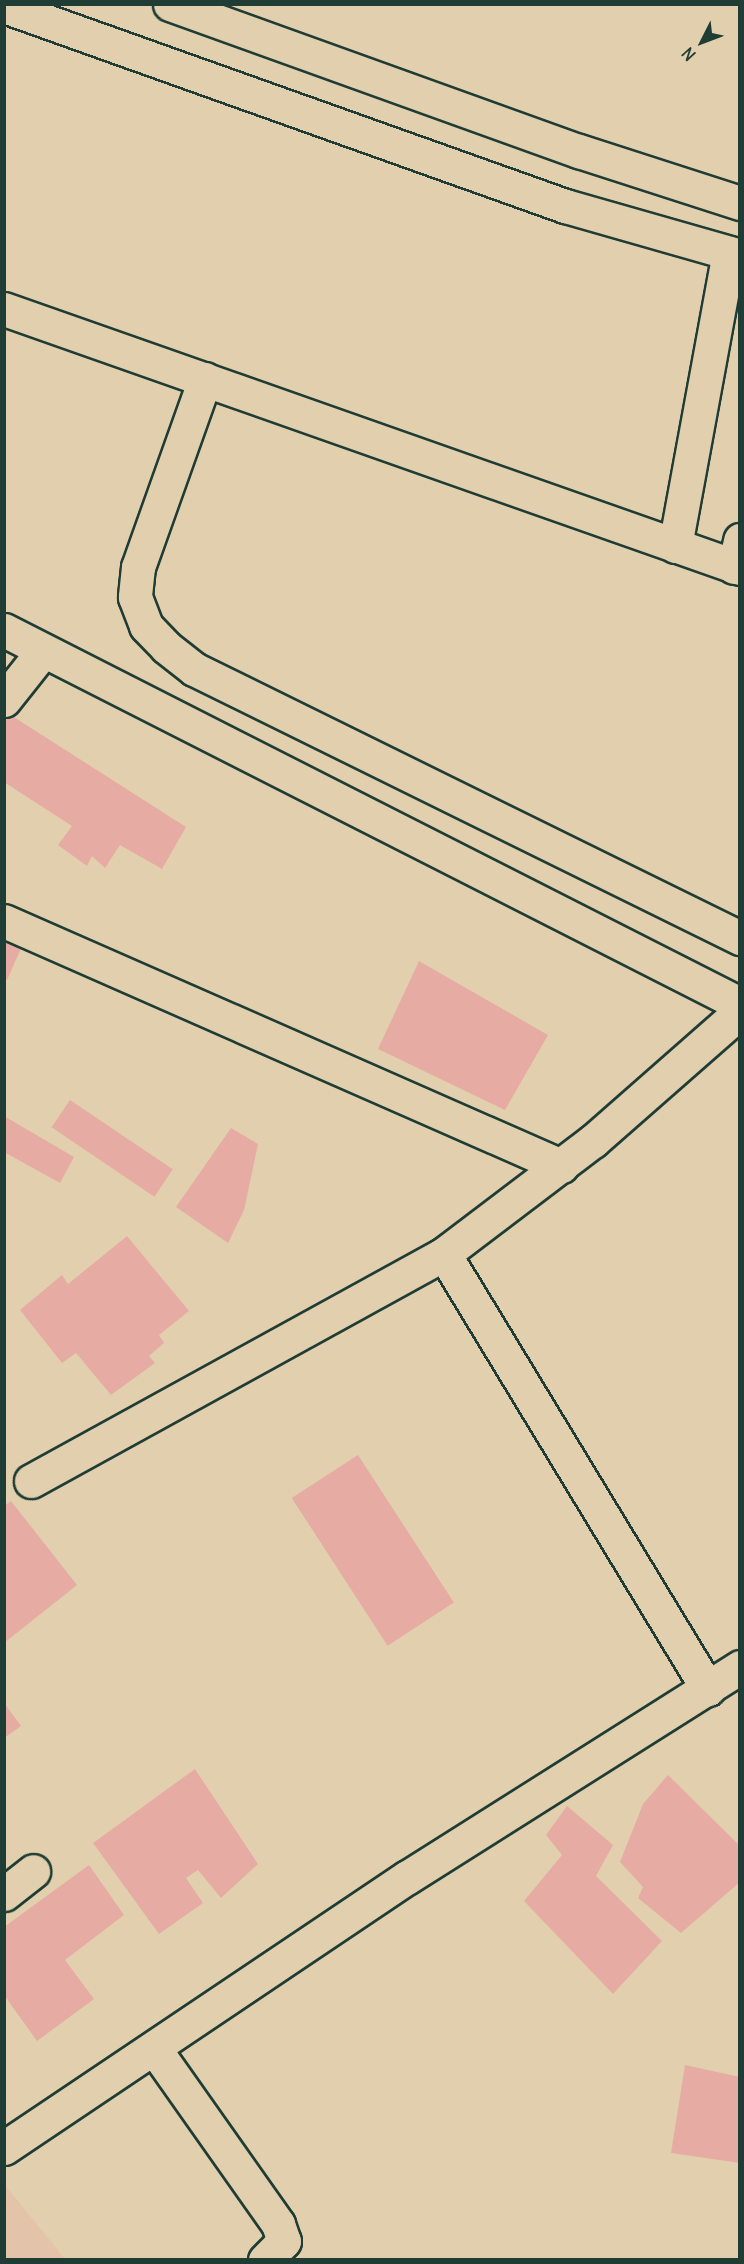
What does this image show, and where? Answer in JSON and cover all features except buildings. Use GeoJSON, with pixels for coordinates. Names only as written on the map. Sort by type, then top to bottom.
{"type":"FeatureCollection","features":[{"type":"Feature","properties":{"kind":"street"},"geometry":{"type":"LineString","coordinates":[[171,4],[579,151],[740,203]]}},
{"type":"Feature","properties":{"kind":"street"},"geometry":{"type":"LineString","coordinates":[[4,6],[565,206],[734,255],[675,546]]}},
{"type":"Feature","properties":{"kind":"street"},"geometry":{"type":"LineString","coordinates":[[4,309],[675,546],[738,558]]}},
{"type":"Feature","properties":{"kind":"street"},"geometry":{"type":"LineString","coordinates":[[205,380],[138,567],[135,597],[146,626],[165,647],[194,669],[740,938]]}},
{"type":"Feature","properties":{"kind":"street"},"geometry":{"type":"LineString","coordinates":[[4,630],[42,652],[740,1004]]}},
{"type":"Feature","properties":{"kind":"street"},"geometry":{"type":"LineString","coordinates":[[4,700],[42,652]]}},
{"type":"Feature","properties":{"kind":"street"},"geometry":{"type":"LineString","coordinates":[[4,921],[561,1166]]}},
{"type":"Feature","properties":{"kind":"street"},"geometry":{"type":"LineString","coordinates":[[31,1481],[444,1254],[561,1166],[740,1012]]}},
{"type":"Feature","properties":{"kind":"street"},"geometry":{"type":"LineString","coordinates":[[444,1254],[708,1689]]}},
{"type":"Feature","properties":{"kind":"street"},"geometry":{"type":"LineString","coordinates":[[7,2143],[156,2051],[408,1877],[740,1667]]}},
{"type":"Feature","properties":{"kind":"street"},"geometry":{"type":"LineString","coordinates":[[4,1894],[33,1871]]}},
{"type":"Feature","properties":{"kind":"street"},"geometry":{"type":"LineString","coordinates":[[156,2051],[278,2224],[284,2241],[265,2259]]}},
{"type":"Feature","properties":{"kind":"shaded area"},"geometry":{"type":"Polygon","coordinates":[[[5,2185],[65,2259],[5,2259],[5,2185]]]}}]}
